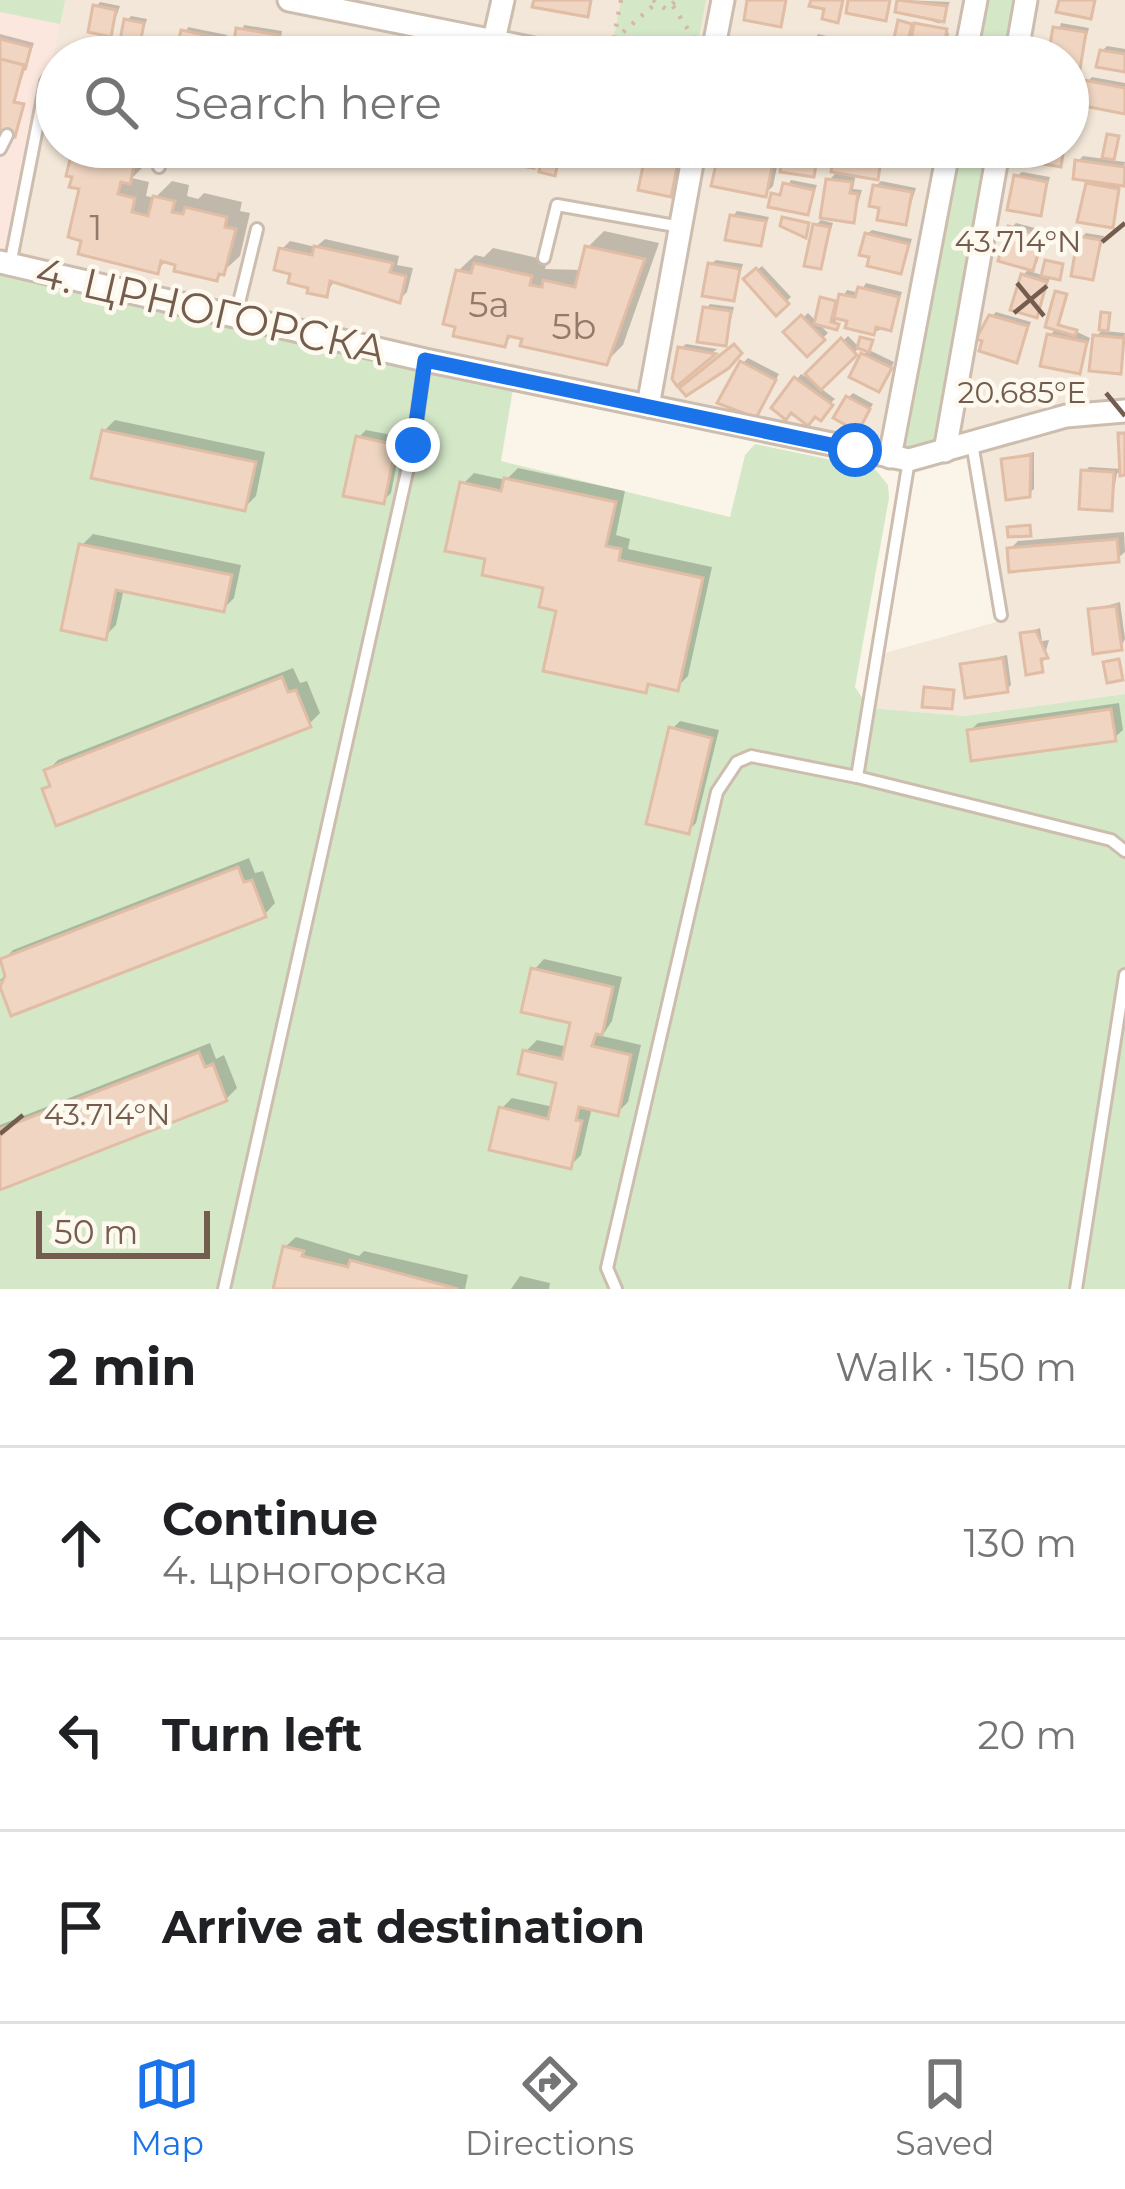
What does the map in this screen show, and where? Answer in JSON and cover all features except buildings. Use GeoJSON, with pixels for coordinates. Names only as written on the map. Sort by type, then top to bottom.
{"type":"FeatureCollection","features":[{"type":"Feature","properties":{"kind":"street"},"geometry":{"type":"LineString","coordinates":[[289,0],[474,36]]}},
{"type":"Feature","properties":{"kind":"street"},"geometry":{"type":"LineString","coordinates":[[495,36],[502,0]]}},
{"type":"Feature","properties":{"kind":"street"},"geometry":{"type":"LineString","coordinates":[[709,36],[723,0]]}},
{"type":"Feature","properties":{"kind":"street"},"geometry":{"type":"LineString","coordinates":[[969,36],[976,0]]}},
{"type":"Feature","properties":{"kind":"street"},"geometry":{"type":"LineString","coordinates":[[1020,36],[1026,0]]}},
{"type":"Feature","properties":{"kind":"street"},"geometry":{"type":"LineString","coordinates":[[648,406],[691,168]]}},
{"type":"Feature","properties":{"kind":"street"},"geometry":{"type":"LineString","coordinates":[[899,459],[946,168]]}},
{"type":"Feature","properties":{"kind":"street"},"geometry":{"type":"LineString","coordinates":[[945,451],[995,168]]}},
{"type":"Feature","properties":{"kind":"street","name":"4. ЦРНОГОРСКА"},"geometry":{"type":"LineString","coordinates":[[5,264],[425,360],[899,459],[945,451],[1066,416],[1125,411]]}},
{"type":"Feature","properties":{"kind":"lane"},"geometry":{"type":"LineString","coordinates":[[5,264],[36,126]]}},
{"type":"Feature","properties":{"kind":"lane"},"geometry":{"type":"LineString","coordinates":[[0,149],[7,135]]}},
{"type":"Feature","properties":{"kind":"lane"},"geometry":{"type":"LineString","coordinates":[[544,258],[557,205],[681,227]]}},
{"type":"Feature","properties":{"kind":"lane"},"geometry":{"type":"LineString","coordinates":[[236,315],[257,229]]}},
{"type":"Feature","properties":{"kind":"lane"},"geometry":{"type":"LineString","coordinates":[[224,1289],[413,445],[425,360]]}},
{"type":"Feature","properties":{"kind":"lane"},"geometry":{"type":"LineString","coordinates":[[972,443],[1001,615]]}},
{"type":"Feature","properties":{"kind":"lane"},"geometry":{"type":"LineString","coordinates":[[857,777],[899,459]]}},
{"type":"Feature","properties":{"kind":"lane"},"geometry":{"type":"LineString","coordinates":[[613,1287],[607,1268],[717,792],[736,762],[751,757],[857,777],[1111,840],[1125,850]]}},
{"type":"Feature","properties":{"kind":"lane"},"geometry":{"type":"LineString","coordinates":[[1076,1289],[1125,975]]}},
{"type":"Feature","properties":{"kind":"path"},"geometry":{"type":"LineString","coordinates":[[614,36],[621,0]]}},
{"type":"Feature","properties":{"kind":"path"},"geometry":{"type":"LineString","coordinates":[[618,36],[654,2],[675,3],[695,36]]}},
{"type":"Feature","properties":{"kind":"shaded area"},"geometry":{"type":"Polygon","coordinates":[[[0,0],[1125,0],[1125,694],[965,716],[869,708],[878,655],[1007,619],[972,444],[909,460],[0,262],[0,0]]]}},
{"type":"Feature","properties":{"kind":"shaded area"},"geometry":{"type":"Polygon","coordinates":[[[0,12],[60,24],[58,36],[36,36],[36,140],[10,265],[0,262],[0,12]]]}},
{"type":"Feature","properties":{"kind":"green space"},"geometry":{"type":"Polygon","coordinates":[[[0,0],[65,0],[60,24],[0,12],[0,0]]]}},
{"type":"Feature","properties":{"kind":"green space"},"geometry":{"type":"Polygon","coordinates":[[[621,0],[706,0],[699,36],[614,36],[621,0]]]}},
{"type":"Feature","properties":{"kind":"green space"},"geometry":{"type":"Polygon","coordinates":[[[976,0],[1026,0],[1020,36],[969,36],[976,0]]]}},
{"type":"Feature","properties":{"kind":"green space"},"geometry":{"type":"Polygon","coordinates":[[[945,168],[995,168],[945,451],[890,457],[945,168]]]}},
{"type":"Feature","properties":{"kind":"green space"},"geometry":{"type":"Polygon","coordinates":[[[0,262],[515,377],[501,461],[730,517],[745,455],[755,444],[875,469],[888,485],[889,498],[855,687],[869,708],[965,716],[1125,694],[1125,1289],[0,1289],[0,262]]]}},
{"type":"Feature","properties":{"kind":"route"},"geometry":{"type":"LineString","coordinates":[[413,445],[425,360],[855,450]]}}]}
